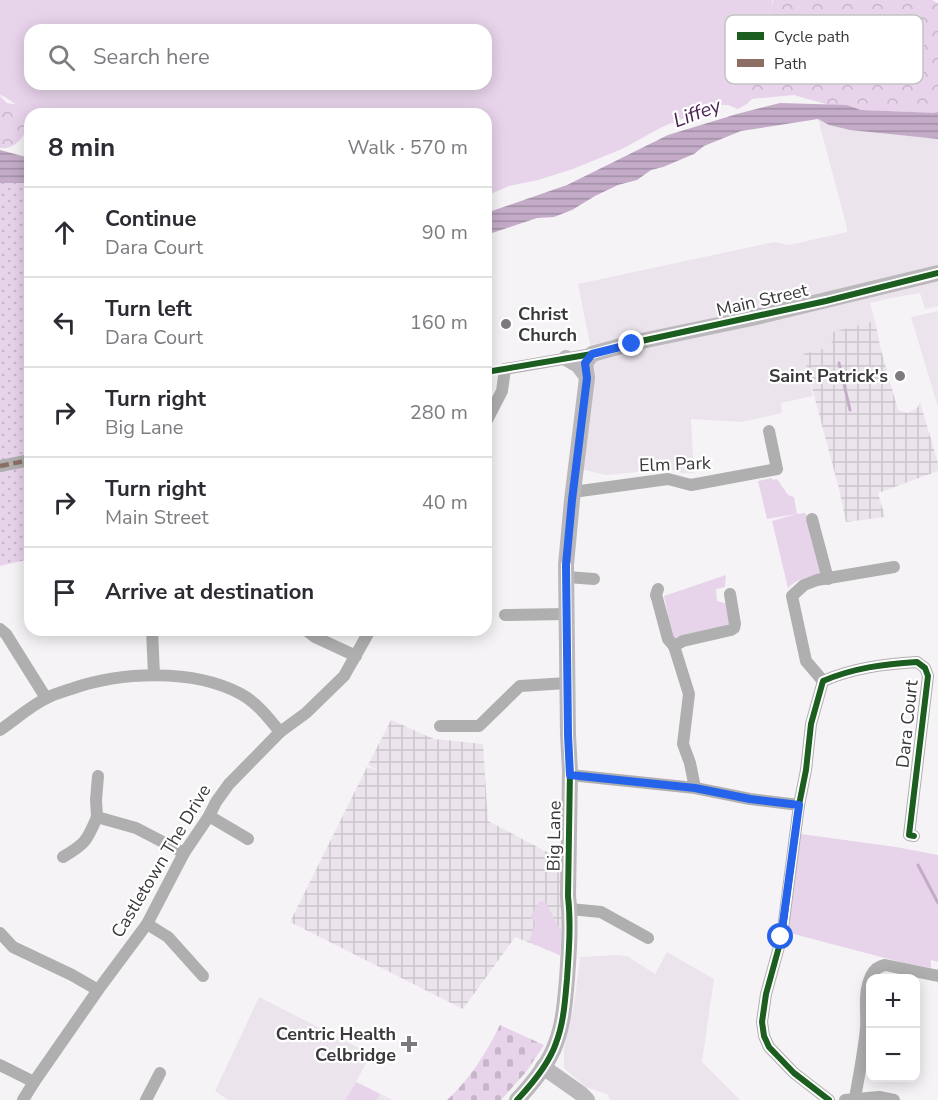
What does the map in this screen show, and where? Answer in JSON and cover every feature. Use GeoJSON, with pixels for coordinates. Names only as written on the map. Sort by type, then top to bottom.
{"type":"FeatureCollection","features":[{"type":"Feature","properties":{"kind":"main road","name":"Main Street"},"geometry":{"type":"LineString","coordinates":[[592,354],[938,273]]}},
{"type":"Feature","properties":{"kind":"main road","name":"Big Lane"},"geometry":{"type":"LineString","coordinates":[[517,1100],[543,1067],[556,1044],[563,1019],[570,909],[568,896],[570,775],[567,556],[587,378],[585,363],[592,354]]}},
{"type":"Feature","properties":{"kind":"main road"},"geometry":{"type":"LineString","coordinates":[[566,358],[583,369],[587,378]]}},
{"type":"Feature","properties":{"kind":"main road"},"geometry":{"type":"LineString","coordinates":[[543,1067],[587,1100]]}},
{"type":"Feature","properties":{"kind":"street"},"geometry":{"type":"LineString","coordinates":[[492,410],[502,391],[505,369],[592,354]]}},
{"type":"Feature","properties":{"kind":"street","name":"Elm Park"},"geometry":{"type":"LineString","coordinates":[[573,492],[668,479],[691,485],[778,472],[769,431]]}},
{"type":"Feature","properties":{"kind":"street"},"geometry":{"type":"LineString","coordinates":[[0,466],[24,461]]}},
{"type":"Feature","properties":{"kind":"street"},"geometry":{"type":"LineString","coordinates":[[812,519],[828,579]]}},
{"type":"Feature","properties":{"kind":"street"},"geometry":{"type":"LineString","coordinates":[[829,1100],[794,1073],[769,1047],[764,1036],[762,1022],[766,994],[782,936],[811,724],[823,681],[806,661],[792,596],[804,585],[817,580],[894,567]]}},
{"type":"Feature","properties":{"kind":"street"},"geometry":{"type":"LineString","coordinates":[[567,577],[594,579]]}},
{"type":"Feature","properties":{"kind":"street"},"geometry":{"type":"LineString","coordinates":[[658,590],[656,595],[668,639],[674,646],[689,694],[683,744],[695,788]]}},
{"type":"Feature","properties":{"kind":"street"},"geometry":{"type":"LineString","coordinates":[[674,646],[683,640],[734,628],[730,594]]}},
{"type":"Feature","properties":{"kind":"street"},"geometry":{"type":"LineString","coordinates":[[505,615],[567,614]]}},
{"type":"Feature","properties":{"kind":"street"},"geometry":{"type":"LineString","coordinates":[[0,629],[6,634],[46,698]]}},
{"type":"Feature","properties":{"kind":"street"},"geometry":{"type":"LineString","coordinates":[[152,636],[154,675]]}},
{"type":"Feature","properties":{"kind":"street"},"geometry":{"type":"LineString","coordinates":[[314,636],[356,656]]}},
{"type":"Feature","properties":{"kind":"street","name":"Castletown The Drive"},"geometry":{"type":"LineString","coordinates":[[23,1100],[98,990],[147,924],[184,853],[229,784],[280,732],[306,713],[344,676],[367,636]]}},
{"type":"Feature","properties":{"kind":"street","name":"Dara Court"},"geometry":{"type":"LineString","coordinates":[[823,681],[840,674],[881,665],[917,662],[925,668],[928,676],[909,835],[914,836]]}},
{"type":"Feature","properties":{"kind":"street"},"geometry":{"type":"LineString","coordinates":[[0,730],[46,698],[82,685],[102,680],[154,675],[203,680],[240,694],[264,711],[280,732]]}},
{"type":"Feature","properties":{"kind":"street"},"geometry":{"type":"LineString","coordinates":[[440,726],[478,726],[520,686],[567,683]]}},
{"type":"Feature","properties":{"kind":"street"},"geometry":{"type":"LineString","coordinates":[[570,775],[695,788],[750,799],[799,805]]}},
{"type":"Feature","properties":{"kind":"street"},"geometry":{"type":"LineString","coordinates":[[63,857],[81,846],[88,838],[97,817],[98,776]]}},
{"type":"Feature","properties":{"kind":"street"},"geometry":{"type":"LineString","coordinates":[[209,816],[248,839]]}},
{"type":"Feature","properties":{"kind":"street"},"geometry":{"type":"LineString","coordinates":[[97,817],[136,828],[184,853]]}},
{"type":"Feature","properties":{"kind":"street"},"geometry":{"type":"LineString","coordinates":[[570,909],[602,912],[648,938]]}},
{"type":"Feature","properties":{"kind":"street"},"geometry":{"type":"LineString","coordinates":[[147,924],[168,937],[203,976]]}},
{"type":"Feature","properties":{"kind":"street"},"geometry":{"type":"LineString","coordinates":[[0,933],[14,947],[98,990]]}},
{"type":"Feature","properties":{"kind":"street"},"geometry":{"type":"LineString","coordinates":[[894,1100],[879,1097],[850,1099],[866,1025],[865,992],[871,975],[879,966],[885,965],[938,976]]}},
{"type":"Feature","properties":{"kind":"street"},"geometry":{"type":"LineString","coordinates":[[0,1065],[34,1082]]}},
{"type":"Feature","properties":{"kind":"street"},"geometry":{"type":"LineString","coordinates":[[146,1100],[160,1073]]}},
{"type":"Feature","properties":{"kind":"shaded area"},"geometry":{"type":"Polygon","coordinates":[[[780,103],[847,105],[861,110],[938,113],[938,139],[850,130],[829,125],[818,119],[741,131],[704,146],[694,154],[651,170],[637,180],[618,185],[572,210],[554,217],[537,218],[492,233],[492,211],[567,185],[668,135],[780,103]]]}},
{"type":"Feature","properties":{"kind":"shaded area"},"geometry":{"type":"Polygon","coordinates":[[[818,119],[829,125],[850,130],[938,139],[938,306],[925,309],[920,293],[870,303],[875,321],[830,333],[833,346],[803,354],[813,396],[781,403],[782,413],[741,422],[691,419],[694,473],[682,473],[670,469],[606,475],[577,468],[592,354],[578,284],[774,242],[789,245],[847,232],[818,119]]]}},
{"type":"Feature","properties":{"kind":"shaded area"},"geometry":{"type":"Polygon","coordinates":[[[0,150],[24,156],[24,183],[0,183],[0,150]]]}},
{"type":"Feature","properties":{"kind":"shaded area"},"geometry":{"type":"Polygon","coordinates":[[[938,311],[938,407],[911,317],[938,311]]]}},
{"type":"Feature","properties":{"kind":"shaded area"},"geometry":{"type":"Polygon","coordinates":[[[875,321],[898,410],[907,413],[918,407],[920,402],[938,463],[938,471],[878,493],[885,517],[846,522],[803,354],[833,346],[829,333],[875,321]]]}},
{"type":"Feature","properties":{"kind":"shaded area"},"geometry":{"type":"Polygon","coordinates":[[[391,720],[434,739],[483,744],[488,821],[564,861],[560,955],[515,937],[463,1009],[290,922],[367,767],[379,771],[368,765],[391,720]]]}},
{"type":"Feature","properties":{"kind":"shaded area"},"geometry":{"type":"Polygon","coordinates":[[[667,952],[714,979],[702,1062],[740,1100],[610,1100],[607,1094],[586,1087],[564,1068],[564,1048],[574,1005],[580,957],[627,956],[655,974],[667,952]]]}},
{"type":"Feature","properties":{"kind":"shaded area"},"geometry":{"type":"Polygon","coordinates":[[[259,997],[371,1054],[356,1082],[393,1100],[228,1100],[215,1091],[259,997]]]}},
{"type":"Feature","properties":{"kind":"green space"},"geometry":{"type":"Polygon","coordinates":[[[0,0],[772,0],[768,15],[725,15],[725,84],[742,84],[752,99],[747,104],[738,109],[728,105],[701,107],[692,115],[662,127],[622,149],[573,169],[509,186],[492,193],[492,108],[24,108],[24,110],[0,95],[0,0]]]}},
{"type":"Feature","properties":{"kind":"green space"},"geometry":{"type":"Polygon","coordinates":[[[773,0],[932,0],[938,3],[938,113],[861,110],[847,105],[829,105],[794,95],[752,99],[742,84],[923,84],[923,15],[768,15],[773,0]]]}},
{"type":"Feature","properties":{"kind":"green space"},"geometry":{"type":"Polygon","coordinates":[[[0,96],[7,103],[27,108],[24,108],[22,138],[8,148],[0,148],[0,96]]]}},
{"type":"Feature","properties":{"kind":"green space"},"geometry":{"type":"Polygon","coordinates":[[[0,183],[24,183],[24,560],[0,566],[0,183]]]}},
{"type":"Feature","properties":{"kind":"green space"},"geometry":{"type":"Polygon","coordinates":[[[772,478],[772,480],[777,479],[788,495],[794,497],[797,514],[805,513],[810,519],[822,574],[799,580],[788,588],[772,521],[796,514],[767,519],[758,481],[772,478]]]}},
{"type":"Feature","properties":{"kind":"green space"},"geometry":{"type":"Polygon","coordinates":[[[726,575],[725,587],[716,589],[717,601],[725,603],[729,608],[729,624],[674,638],[664,596],[726,575]]]}},
{"type":"Feature","properties":{"kind":"green space"},"geometry":{"type":"Polygon","coordinates":[[[801,834],[938,855],[938,962],[931,960],[931,968],[904,963],[786,932],[801,834]]]}},
{"type":"Feature","properties":{"kind":"green space"},"geometry":{"type":"Polygon","coordinates":[[[543,901],[562,933],[560,955],[529,942],[536,922],[531,919],[531,916],[539,902],[543,901]]]}},
{"type":"Feature","properties":{"kind":"green space"},"geometry":{"type":"Polygon","coordinates":[[[500,1025],[544,1045],[526,1072],[501,1100],[447,1100],[477,1065],[500,1025]]]}},
{"type":"Feature","properties":{"kind":"green space"},"geometry":{"type":"Polygon","coordinates":[[[356,1082],[380,1094],[376,1100],[346,1100],[356,1082]]]}},
{"type":"Feature","properties":{"kind":"waterway"},"geometry":{"type":"LineString","coordinates":[[839,363],[850,410]]}},
{"type":"Feature","properties":{"kind":"waterway"},"geometry":{"type":"LineString","coordinates":[[918,865],[938,903]]}},
{"type":"Feature","properties":{"kind":"marked path"},"geometry":{"type":"LineString","coordinates":[[0,466],[24,461]]}},
{"type":"Feature","properties":{"kind":"cycle path"},"geometry":{"type":"LineString","coordinates":[[492,371],[592,354],[938,273]]}},
{"type":"Feature","properties":{"kind":"cycle path"},"geometry":{"type":"LineString","coordinates":[[517,1100],[540,1073],[553,1051],[561,1027],[566,995],[569,937],[570,771],[566,565]]}},
{"type":"Feature","properties":{"kind":"cycle path"},"geometry":{"type":"LineString","coordinates":[[829,1100],[794,1073],[769,1047],[764,1036],[762,1022],[766,994],[782,936],[811,724],[823,681],[881,665],[917,662],[925,668],[928,676],[909,835],[914,836]]}},
{"type":"Feature","properties":{"kind":"place","name":"Christ Church"},"geometry":{"type":"Point","coordinates":[506,324]}},
{"type":"Feature","properties":{"kind":"place","name":"Saint Patrick's"},"geometry":{"type":"Point","coordinates":[900,376]}},
{"type":"Feature","properties":{"kind":"place","name":"Centric Health Celbridge"},"geometry":{"type":"Point","coordinates":[409,1044]}},
{"type":"Feature","properties":{"kind":"route"},"geometry":{"type":"LineString","coordinates":[[632,344],[592,354],[585,363],[587,378],[566,565],[570,775],[695,788],[750,799],[799,805],[781,937]]}},
{"type":"Feature","properties":{"kind":"water label","name":"Liffey"},"geometry":{"type":"Point","coordinates":[697,113]}}]}
